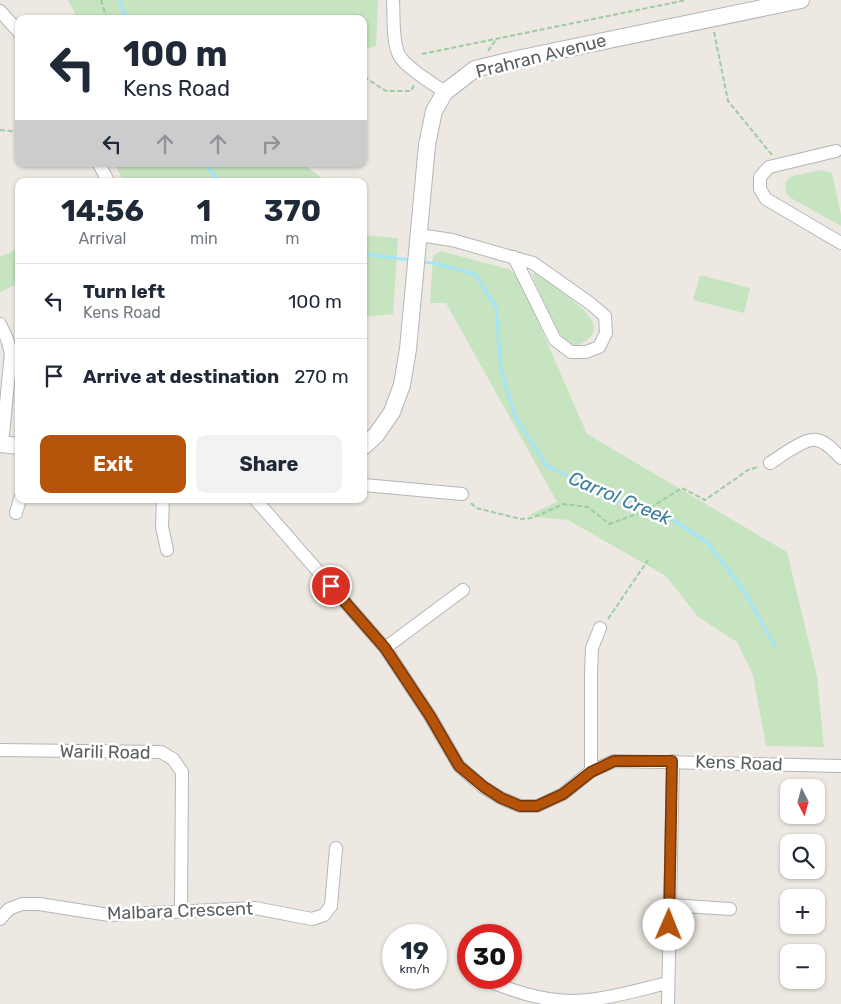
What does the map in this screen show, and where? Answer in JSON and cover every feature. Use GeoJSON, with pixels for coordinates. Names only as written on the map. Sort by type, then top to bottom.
{"type":"FeatureCollection","features":[{"type":"Feature","properties":{"kind":"street"},"geometry":{"type":"LineString","coordinates":[[393,0],[394,33],[399,55],[420,74],[445,92]]}},
{"type":"Feature","properties":{"kind":"street","name":"Prahran Avenue"},"geometry":{"type":"LineString","coordinates":[[367,443],[376,435],[392,412],[402,385],[408,349],[427,145],[434,111],[445,92],[475,70],[607,39],[800,0]]}},
{"type":"Feature","properties":{"kind":"street"},"geometry":{"type":"LineString","coordinates":[[0,11],[15,28]]}},
{"type":"Feature","properties":{"kind":"street"},"geometry":{"type":"LineString","coordinates":[[836,151],[769,167],[760,177],[760,189],[766,199],[841,243]]}},
{"type":"Feature","properties":{"kind":"street"},"geometry":{"type":"LineString","coordinates":[[419,235],[452,240],[514,257],[533,263],[605,316],[606,333],[599,347],[586,352],[571,352],[555,340],[514,257]]}},
{"type":"Feature","properties":{"kind":"street"},"geometry":{"type":"LineString","coordinates":[[0,324],[7,339],[10,353],[7,445]]}},
{"type":"Feature","properties":{"kind":"street"},"geometry":{"type":"LineString","coordinates":[[770,463],[806,442],[816,440],[830,446],[841,458]]}},
{"type":"Feature","properties":{"kind":"street"},"geometry":{"type":"LineString","coordinates":[[367,485],[462,494]]}},
{"type":"Feature","properties":{"kind":"street"},"geometry":{"type":"LineString","coordinates":[[16,512],[19,503]]}},
{"type":"Feature","properties":{"kind":"street"},"geometry":{"type":"LineString","coordinates":[[163,503],[162,527],[167,550]]}},
{"type":"Feature","properties":{"kind":"street","name":"Kens Road"},"geometry":{"type":"LineString","coordinates":[[258,503],[385,648],[430,716],[459,766],[484,787],[501,798],[520,806],[537,806],[563,794],[591,772],[614,761],[841,766]]}},
{"type":"Feature","properties":{"kind":"street"},"geometry":{"type":"LineString","coordinates":[[385,648],[463,590]]}},
{"type":"Feature","properties":{"kind":"street"},"geometry":{"type":"LineString","coordinates":[[591,772],[590,674],[592,648],[600,628]]}},
{"type":"Feature","properties":{"kind":"street","name":"Warili Road"},"geometry":{"type":"LineString","coordinates":[[0,750],[161,752],[173,759],[182,772],[181,912]]}},
{"type":"Feature","properties":{"kind":"street"},"geometry":{"type":"LineString","coordinates":[[668,1004],[672,761]]}},
{"type":"Feature","properties":{"kind":"street","name":"Malbara Crescent"},"geometry":{"type":"LineString","coordinates":[[0,919],[9,909],[22,904],[39,904],[109,915],[255,908],[312,919],[324,915],[331,906],[336,848]]}},
{"type":"Feature","properties":{"kind":"street"},"geometry":{"type":"LineString","coordinates":[[670,905],[730,909]]}},
{"type":"Feature","properties":{"kind":"street"},"geometry":{"type":"LineString","coordinates":[[507,989],[544,999],[574,1001],[668,984]]}},
{"type":"Feature","properties":{"kind":"path"},"geometry":{"type":"LineString","coordinates":[[101,0],[106,15]]}},
{"type":"Feature","properties":{"kind":"path"},"geometry":{"type":"LineString","coordinates":[[422,54],[686,0]]}},
{"type":"Feature","properties":{"kind":"path"},"geometry":{"type":"LineString","coordinates":[[712,18],[728,102],[780,164]]}},
{"type":"Feature","properties":{"kind":"path"},"geometry":{"type":"LineString","coordinates":[[367,79],[386,91],[411,91],[420,74]]}},
{"type":"Feature","properties":{"kind":"path"},"geometry":{"type":"LineString","coordinates":[[0,130],[15,132]]}},
{"type":"Feature","properties":{"kind":"path"},"geometry":{"type":"LineString","coordinates":[[462,494],[476,508],[521,519],[532,518],[564,504],[588,507],[609,524],[645,511],[682,488],[705,500],[748,470],[770,463]]}},
{"type":"Feature","properties":{"kind":"path"},"geometry":{"type":"LineString","coordinates":[[600,628],[616,609],[648,560]]}},
{"type":"Feature","properties":{"kind":"green space"},"geometry":{"type":"Polygon","coordinates":[[[68,0],[378,0],[376,46],[367,48],[367,15],[76,15],[68,0]]]}},
{"type":"Feature","properties":{"kind":"green space"},"geometry":{"type":"Polygon","coordinates":[[[116,167],[307,167],[322,178],[122,178],[116,167]]]}},
{"type":"Feature","properties":{"kind":"green space"},"geometry":{"type":"Polygon","coordinates":[[[822,170],[832,173],[841,215],[841,226],[789,197],[786,192],[785,182],[792,176],[822,170]]]}},
{"type":"Feature","properties":{"kind":"green space"},"geometry":{"type":"Polygon","coordinates":[[[367,235],[398,238],[393,314],[367,317],[367,235]]]}},
{"type":"Feature","properties":{"kind":"green space"},"geometry":{"type":"Polygon","coordinates":[[[15,250],[15,285],[0,292],[0,257],[15,250]]]}},
{"type":"Feature","properties":{"kind":"green space"},"geometry":{"type":"Polygon","coordinates":[[[441,251],[508,269],[518,276],[587,434],[787,552],[817,676],[824,747],[766,746],[753,675],[737,642],[698,617],[666,576],[568,520],[527,516],[557,502],[446,303],[430,303],[433,256],[441,251]]]}},
{"type":"Feature","properties":{"kind":"green space"},"geometry":{"type":"Polygon","coordinates":[[[535,273],[568,297],[588,315],[593,322],[594,328],[593,334],[587,340],[576,346],[560,339],[532,275],[535,273]]]}},
{"type":"Feature","properties":{"kind":"green space"},"geometry":{"type":"Polygon","coordinates":[[[700,275],[750,288],[744,313],[693,300],[700,275]]]}},
{"type":"Feature","properties":{"kind":"waterway","name":"Carrol Creek"},"geometry":{"type":"LineString","coordinates":[[119,0],[125,15]]}},
{"type":"Feature","properties":{"kind":"waterway","name":"Carrol Creek"},"geometry":{"type":"LineString","coordinates":[[207,167],[217,178]]}},
{"type":"Feature","properties":{"kind":"waterway","name":"Carrol Creek"},"geometry":{"type":"LineString","coordinates":[[367,254],[411,260]]}},
{"type":"Feature","properties":{"kind":"waterway","name":"Carrol Creek"},"geometry":{"type":"LineString","coordinates":[[422,262],[475,274],[496,307],[501,369],[515,416],[546,465],[615,500],[673,520],[708,543],[744,591],[775,646]]}},
{"type":"Feature","properties":{"kind":"route"},"geometry":{"type":"LineString","coordinates":[[331,586],[385,648],[430,716],[459,766],[484,787],[501,798],[520,806],[537,806],[563,794],[591,772],[614,761],[672,761],[669,925]]}}]}
